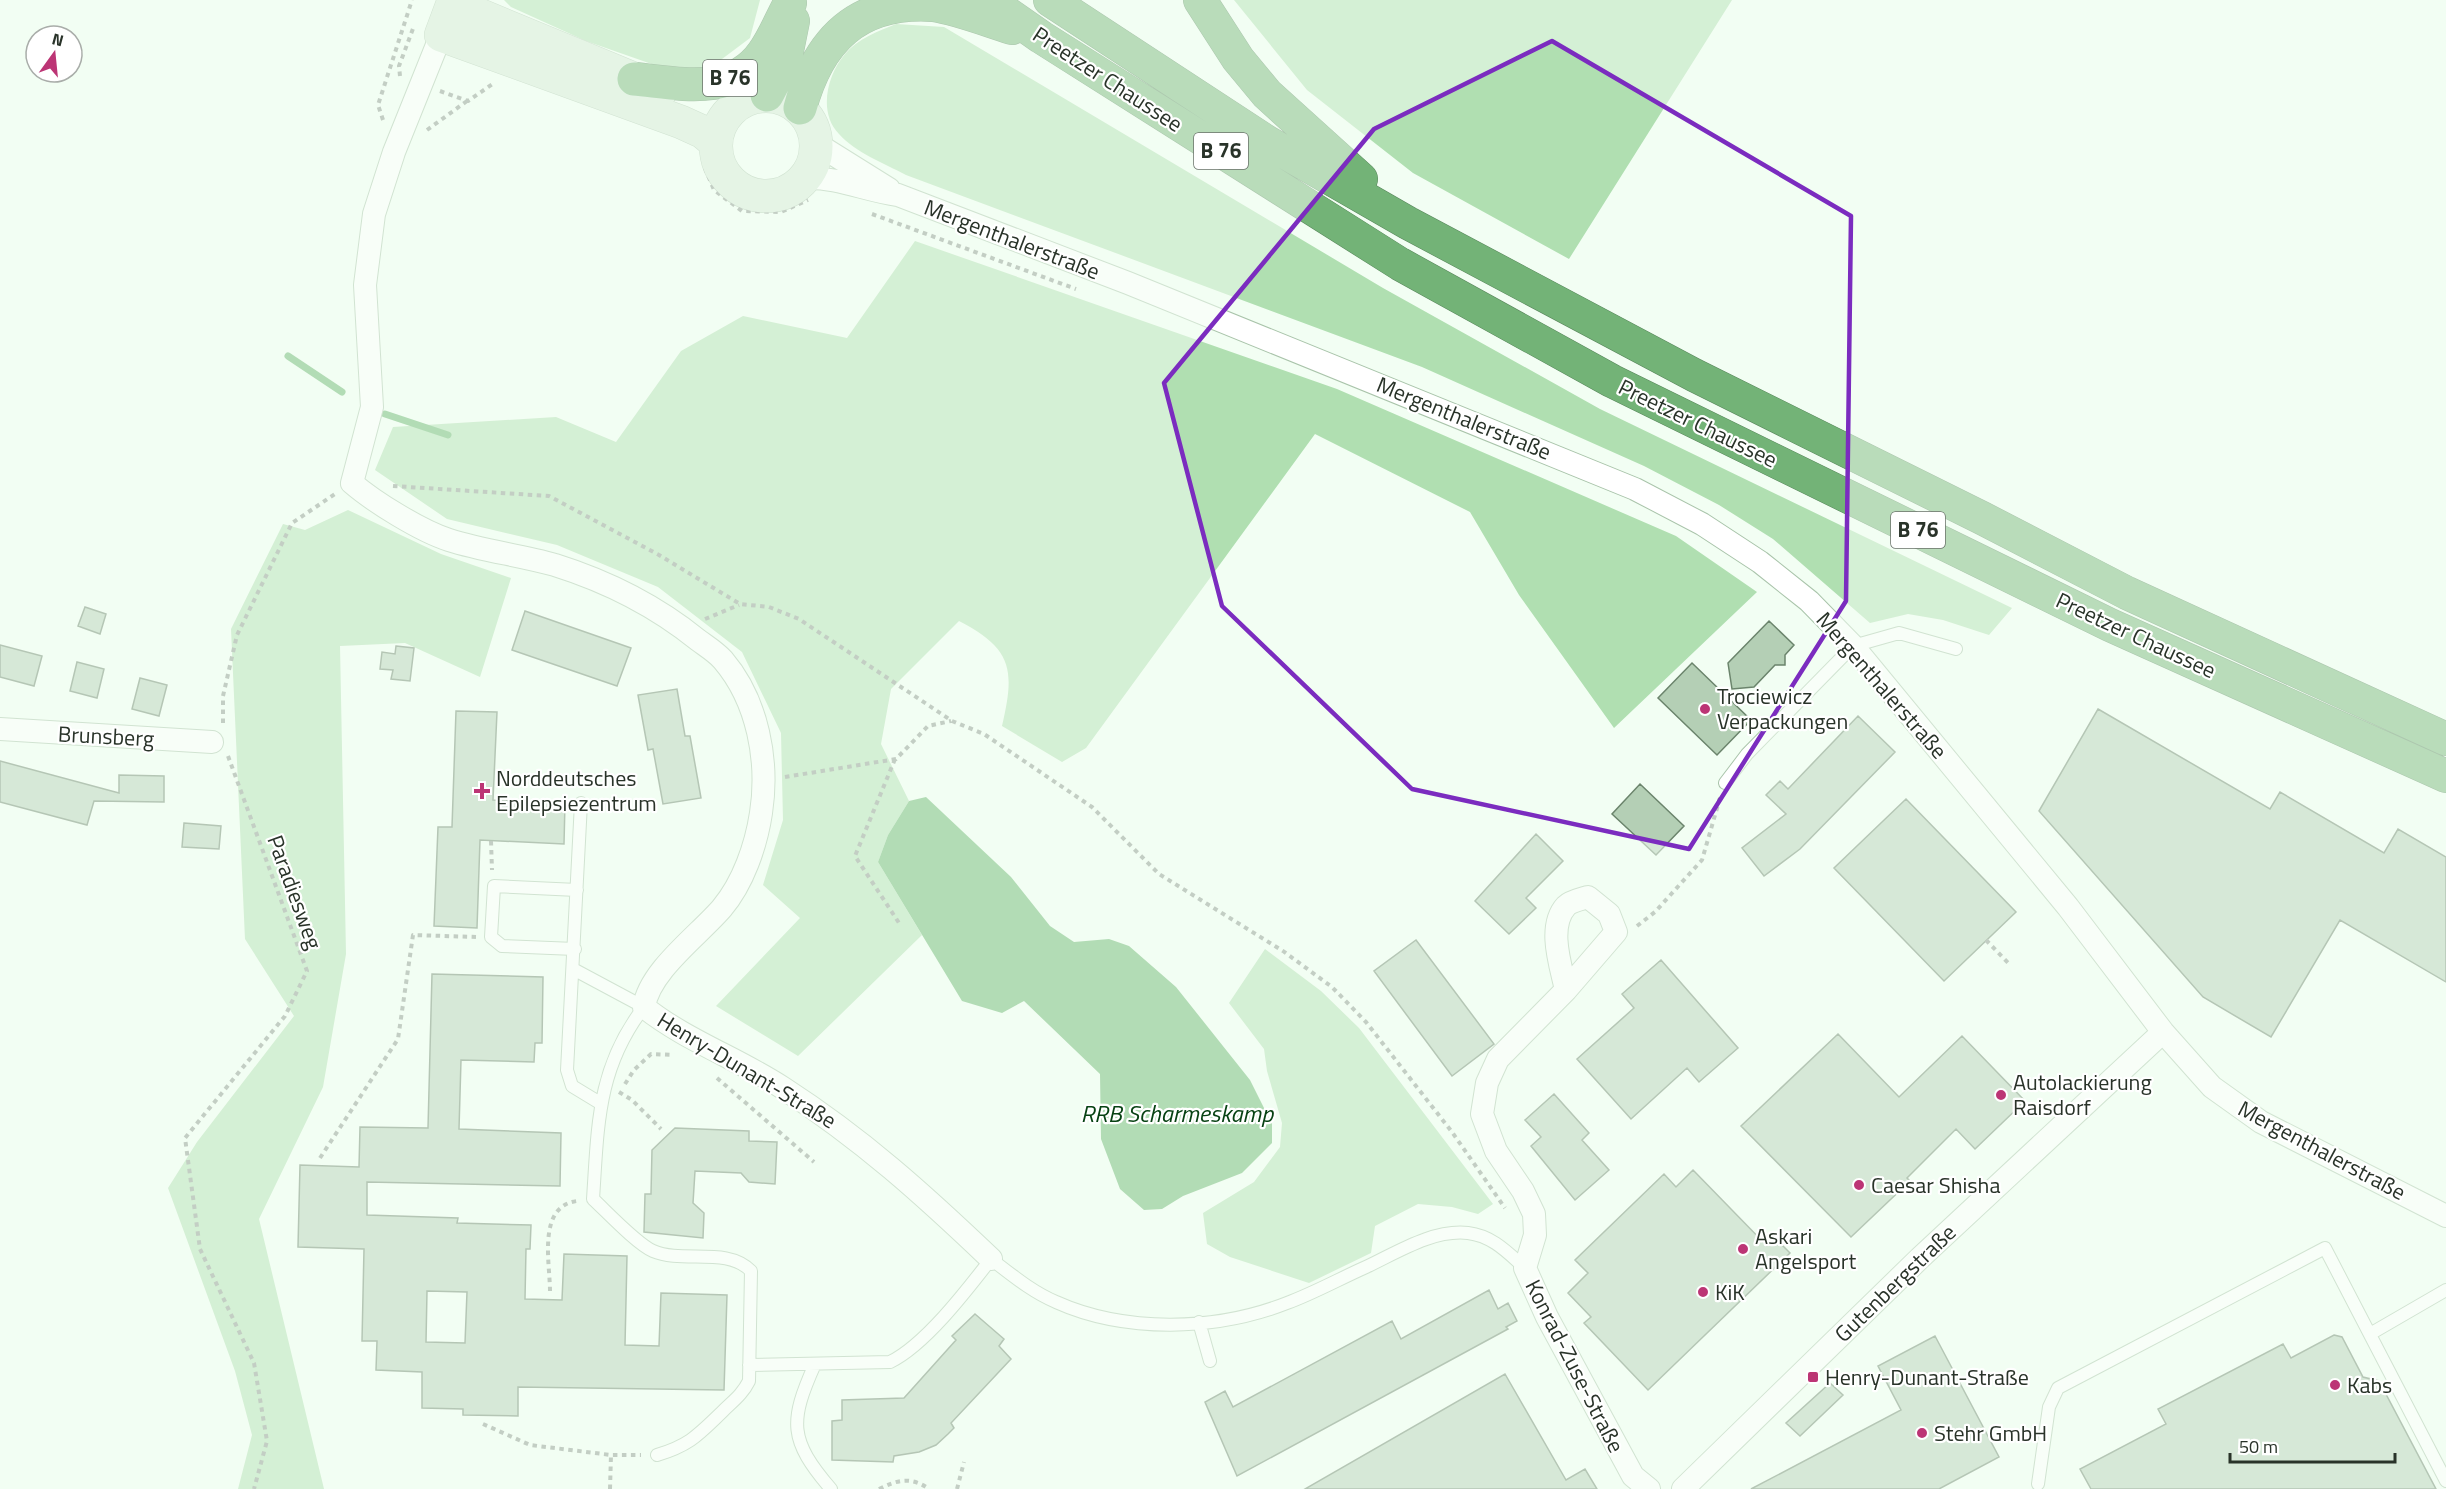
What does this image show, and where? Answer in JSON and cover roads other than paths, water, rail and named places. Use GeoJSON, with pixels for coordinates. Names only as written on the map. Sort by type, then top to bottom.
{"type":"FeatureCollection","features":[{"type":"Feature","properties":{"kind":"highway","name":"Preetzer Chaussee"},"geometry":{"type":"LineString","coordinates":[[988,0],[1041,37],[1400,264],[1612,381],[2110,625],[2446,776]]}},
{"type":"Feature","properties":{"kind":"highway","name":"Preetzer Chaussee"},"geometry":{"type":"LineString","coordinates":[[1050,0],[1267,142],[1408,223],[1694,375],[2127,593],[2446,740]]}},
{"type":"Feature","properties":{"kind":"highway","name":"B 76"},"geometry":{"type":"LineString","coordinates":[[1200,0],[1238,59],[1267,94],[1408,223]]}},
{"type":"Feature","properties":{"kind":"highway","name":"B 76"},"geometry":{"type":"LineString","coordinates":[[634,79],[689,85],[711,85],[726,80],[742,72],[764,52],[790,2]]}},
{"type":"Feature","properties":{"kind":"highway","name":"B 76"},"geometry":{"type":"LineString","coordinates":[[767,95],[789,47],[794,15],[790,2]]}},
{"type":"Feature","properties":{"kind":"highway","name":"B 76"},"geometry":{"type":"LineString","coordinates":[[800,108],[806,88],[826,45],[847,24],[867,12],[887,5],[908,3],[933,5],[1041,37]]}},
{"type":"Feature","properties":{"kind":"main road"},"geometry":{"type":"LineString","coordinates":[[709,153],[718,131],[731,110],[747,99],[767,95],[785,99],[800,108],[811,121],[817,144],[812,187],[767,196],[751,193],[736,186],[725,174],[718,159],[709,153],[702,132],[681,122],[441,35],[453,2],[634,79],[656,93],[687,104],[731,110]]}},
{"type":"Feature","properties":{"kind":"street","name":"Henry-Dunant-Straße"},"geometry":{"type":"LineString","coordinates":[[441,35],[423,85],[394,152],[374,214],[365,285],[372,407],[352,483],[367,496],[447,539],[554,565],[596,579],[642,602],[683,628],[722,659],[744,693],[760,735],[764,778],[761,813],[741,876],[723,907],[652,984],[645,1006],[780,1086],[862,1143],[907,1179],[991,1259]]}},
{"type":"Feature","properties":{"kind":"street","name":"Mergenthalerstraße"},"geometry":{"type":"LineString","coordinates":[[817,144],[879,180],[898,195]]}},
{"type":"Feature","properties":{"kind":"street","name":"Mergenthalerstraße"},"geometry":{"type":"LineString","coordinates":[[812,187],[830,179],[872,192],[898,195],[1128,283],[1635,489],[1702,524],[1760,562],[1809,601],[1853,646],[2068,907],[2163,1032],[2212,1087],[2261,1122],[2446,1216]]}},
{"type":"Feature","properties":{"kind":"street","name":"Brunsberg"},"geometry":{"type":"LineString","coordinates":[[0,729],[220,741]]}},
{"type":"Feature","properties":{"kind":"street","name":"Konrad-Zuse-Straße"},"geometry":{"type":"LineString","coordinates":[[1566,990],[1557,945],[1557,922],[1567,905],[1588,897],[1609,914],[1616,932],[1566,990],[1498,1059],[1487,1083],[1482,1114],[1496,1151],[1523,1191],[1534,1214],[1534,1235],[1525,1268],[1547,1317],[1633,1476],[1649,1489]]}},
{"type":"Feature","properties":{"kind":"street","name":"Gutenbergstraße"},"geometry":{"type":"LineString","coordinates":[[1683,1489],[1884,1293],[2163,1032]]}},
{"type":"Feature","properties":{"kind":"lane"},"geometry":{"type":"LineString","coordinates":[[1725,783],[1747,754],[1853,646],[1899,633],[1956,649]]}},
{"type":"Feature","properties":{"kind":"lane"},"geometry":{"type":"LineString","coordinates":[[581,803],[567,1070],[572,1086],[600,1103]]}},
{"type":"Feature","properties":{"kind":"lane"},"geometry":{"type":"LineString","coordinates":[[575,949],[502,946],[491,937],[494,886],[577,890]]}},
{"type":"Feature","properties":{"kind":"lane"},"geometry":{"type":"LineString","coordinates":[[573,969],[645,1006],[627,1029],[616,1049],[600,1103],[593,1199],[651,1250],[664,1254],[731,1259],[743,1262],[751,1271],[749,1381],[742,1396],[695,1440],[681,1448],[657,1455]]}},
{"type":"Feature","properties":{"kind":"lane","name":"Henry-Dunant-Straße"},"geometry":{"type":"LineString","coordinates":[[991,1259],[1045,1297],[1085,1313],[1152,1326],[1199,1323],[1236,1317],[1286,1304],[1418,1242],[1447,1235],[1467,1233],[1481,1236],[1500,1245],[1525,1268]]}},
{"type":"Feature","properties":{"kind":"lane"},"geometry":{"type":"LineString","coordinates":[[2038,1484],[2049,1407],[2058,1388],[2325,1248],[2445,1479]]}},
{"type":"Feature","properties":{"kind":"lane"},"geometry":{"type":"LineString","coordinates":[[750,1365],[890,1362],[904,1355],[964,1294],[991,1259]]}},
{"type":"Feature","properties":{"kind":"lane"},"geometry":{"type":"LineString","coordinates":[[2370,1334],[2446,1290]]}},
{"type":"Feature","properties":{"kind":"lane"},"geometry":{"type":"LineString","coordinates":[[1199,1323],[1210,1361]]}},
{"type":"Feature","properties":{"kind":"lane"},"geometry":{"type":"LineString","coordinates":[[814,1364],[796,1411],[797,1428],[807,1456],[831,1489]]}},
{"type":"Feature","properties":{"kind":"water","name":"RRB Scharmeskamp"},"geometry":{"type":"Polygon","coordinates":[[[926,797],[1011,877],[1050,926],[1074,942],[1109,939],[1129,946],[1176,987],[1250,1080],[1272,1124],[1272,1143],[1242,1173],[1183,1196],[1162,1209],[1144,1210],[1120,1189],[1101,1139],[1100,1074],[1024,1001],[1002,1013],[962,1001],[878,862],[888,835],[909,801],[926,797]]]}},
{"type":"Feature","properties":{"kind":"waterway"},"geometry":{"type":"LineString","coordinates":[[288,356],[342,392]]}},
{"type":"Feature","properties":{"kind":"waterway"},"geometry":{"type":"LineString","coordinates":[[385,414],[448,435]]}},
{"type":"Feature","properties":{"kind":"place","name":"Trociewicz Verpackungen"},"geometry":{"type":"Point","coordinates":[1705,709]}},
{"type":"Feature","properties":{"kind":"place","name":"Norddeutsches Epilepsiezentrum"},"geometry":{"type":"Point","coordinates":[482,791]}},
{"type":"Feature","properties":{"kind":"place","name":"Autolackierung Raisdorf"},"geometry":{"type":"Point","coordinates":[2001,1095]}},
{"type":"Feature","properties":{"kind":"place","name":"Caesar Shisha"},"geometry":{"type":"Point","coordinates":[1859,1185]}},
{"type":"Feature","properties":{"kind":"place","name":"Askari Angelsport"},"geometry":{"type":"Point","coordinates":[1743,1249]}},
{"type":"Feature","properties":{"kind":"place","name":"KiK"},"geometry":{"type":"Point","coordinates":[1703,1292]}},
{"type":"Feature","properties":{"kind":"place","name":"Henry-Dunant-Straße"},"geometry":{"type":"Point","coordinates":[1813,1377]}},
{"type":"Feature","properties":{"kind":"place","name":"Kabs"},"geometry":{"type":"Point","coordinates":[2335,1385]}},
{"type":"Feature","properties":{"kind":"place","name":"Stehr GmbH"},"geometry":{"type":"Point","coordinates":[1922,1433]}}]}
